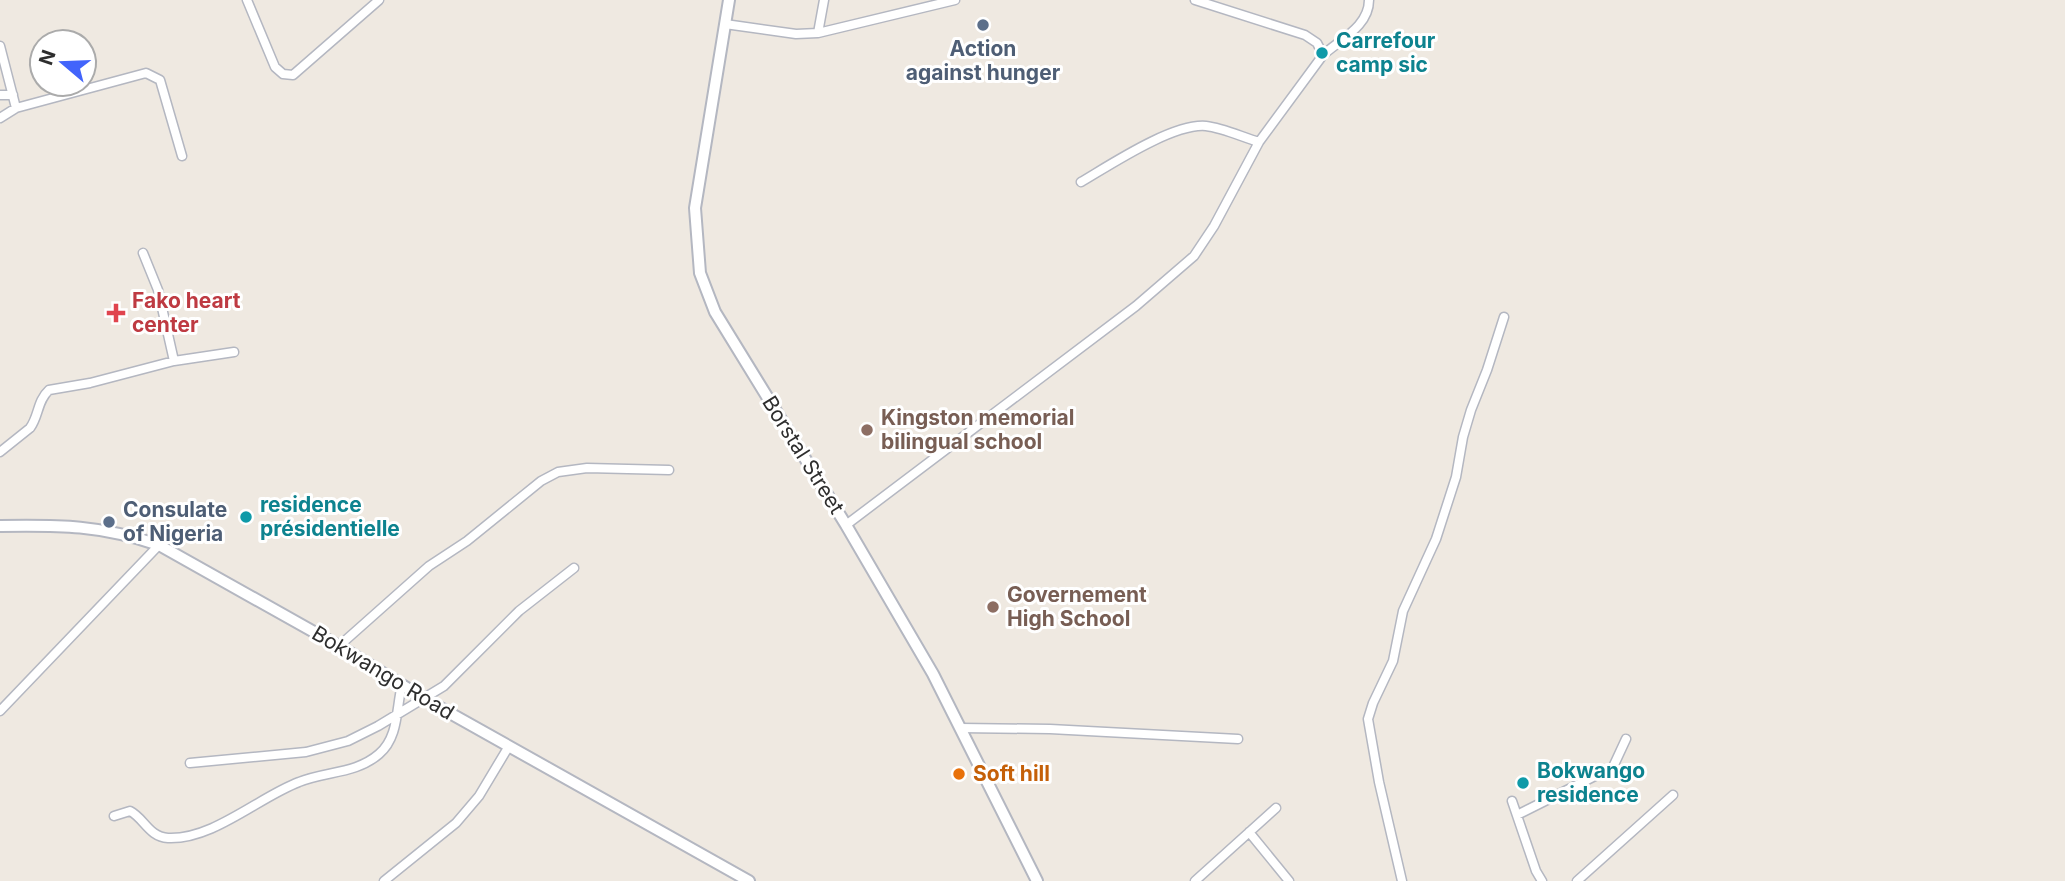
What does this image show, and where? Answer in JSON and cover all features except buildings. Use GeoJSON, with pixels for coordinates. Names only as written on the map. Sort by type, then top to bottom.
{"type":"FeatureCollection","features":[{"type":"Feature","properties":{"kind":"street"},"geometry":{"type":"LineString","coordinates":[[247,0],[275,67],[283,74],[293,75],[379,0]]}},
{"type":"Feature","properties":{"kind":"street","name":"Borstal Street"},"geometry":{"type":"LineString","coordinates":[[729,0],[695,208],[700,274],[715,312],[846,525],[933,674],[1037,881]]}},
{"type":"Feature","properties":{"kind":"street"},"geometry":{"type":"LineString","coordinates":[[818,33],[824,0]]}},
{"type":"Feature","properties":{"kind":"street"},"geometry":{"type":"LineString","coordinates":[[725,24],[796,34],[818,33],[954,0]]}},
{"type":"Feature","properties":{"kind":"street"},"geometry":{"type":"LineString","coordinates":[[1195,0],[1305,35],[1317,43],[1323,55]]}},
{"type":"Feature","properties":{"kind":"street"},"geometry":{"type":"LineString","coordinates":[[846,525],[1136,306],[1194,256],[1214,226],[1259,142],[1323,55],[1363,21],[1369,9],[1369,0]]}},
{"type":"Feature","properties":{"kind":"street"},"geometry":{"type":"LineString","coordinates":[[0,46],[16,108]]}},
{"type":"Feature","properties":{"kind":"street"},"geometry":{"type":"LineString","coordinates":[[0,118],[16,108],[146,73],[160,79],[182,156]]}},
{"type":"Feature","properties":{"kind":"street"},"geometry":{"type":"LineString","coordinates":[[0,95],[12,95]]}},
{"type":"Feature","properties":{"kind":"street"},"geometry":{"type":"LineString","coordinates":[[1081,182],[1127,155],[1186,128],[1206,127],[1259,142]]}},
{"type":"Feature","properties":{"kind":"street"},"geometry":{"type":"LineString","coordinates":[[143,253],[160,300],[174,361]]}},
{"type":"Feature","properties":{"kind":"street"},"geometry":{"type":"LineString","coordinates":[[1402,881],[1379,782],[1368,719],[1393,661],[1403,611],[1436,539],[1456,477],[1471,410],[1487,370],[1503,317]]}},
{"type":"Feature","properties":{"kind":"street"},"geometry":{"type":"LineString","coordinates":[[0,452],[30,428],[40,401],[49,390],[90,383],[174,361],[234,352]]}},
{"type":"Feature","properties":{"kind":"street"},"geometry":{"type":"LineString","coordinates":[[339,646],[429,566],[467,541],[541,481],[558,472],[587,468],[669,470]]}},
{"type":"Feature","properties":{"kind":"street","name":"Bokwango Road"},"geometry":{"type":"LineString","coordinates":[[0,526],[58,525],[96,528],[159,545],[748,881]]}},
{"type":"Feature","properties":{"kind":"street"},"geometry":{"type":"LineString","coordinates":[[0,711],[159,545]]}},
{"type":"Feature","properties":{"kind":"street"},"geometry":{"type":"LineString","coordinates":[[190,763],[306,752],[348,741],[444,686],[519,611],[574,568]]}},
{"type":"Feature","properties":{"kind":"street"},"geometry":{"type":"LineString","coordinates":[[114,816],[130,811],[155,835],[167,838],[205,831],[298,782],[357,768],[380,754],[391,740],[402,685]]}},
{"type":"Feature","properties":{"kind":"street"},"geometry":{"type":"LineString","coordinates":[[960,728],[1050,729],[1238,739]]}},
{"type":"Feature","properties":{"kind":"street"},"geometry":{"type":"LineString","coordinates":[[1517,815],[1613,767],[1626,739]]}},
{"type":"Feature","properties":{"kind":"street"},"geometry":{"type":"LineString","coordinates":[[384,881],[456,823],[479,796],[509,746]]}},
{"type":"Feature","properties":{"kind":"street"},"geometry":{"type":"LineString","coordinates":[[1577,881],[1673,795]]}},
{"type":"Feature","properties":{"kind":"street"},"geometry":{"type":"LineString","coordinates":[[1512,801],[1536,871],[1542,881]]}},
{"type":"Feature","properties":{"kind":"street"},"geometry":{"type":"LineString","coordinates":[[1195,881],[1276,808]]}},
{"type":"Feature","properties":{"kind":"street"},"geometry":{"type":"LineString","coordinates":[[1250,832],[1289,881]]}},
{"type":"Feature","properties":{"kind":"place","name":"Action against hunger"},"geometry":{"type":"Point","coordinates":[983,25]}},
{"type":"Feature","properties":{"kind":"place","name":"Carrefour camp sic"},"geometry":{"type":"Point","coordinates":[1322,53]}},
{"type":"Feature","properties":{"kind":"place","name":"Fako heart center"},"geometry":{"type":"Point","coordinates":[116,313]}},
{"type":"Feature","properties":{"kind":"place","name":"Kingston memorial bilingual school"},"geometry":{"type":"Point","coordinates":[867,430]}},
{"type":"Feature","properties":{"kind":"place","name":"residence présidentielle"},"geometry":{"type":"Point","coordinates":[246,517]}},
{"type":"Feature","properties":{"kind":"place","name":"Consulate of Nigeria"},"geometry":{"type":"Point","coordinates":[109,522]}},
{"type":"Feature","properties":{"kind":"place","name":"Governement High School"},"geometry":{"type":"Point","coordinates":[993,607]}},
{"type":"Feature","properties":{"kind":"place","name":"Soft hill"},"geometry":{"type":"Point","coordinates":[959,774]}},
{"type":"Feature","properties":{"kind":"place","name":"Bokwango residence"},"geometry":{"type":"Point","coordinates":[1523,783]}}]}
